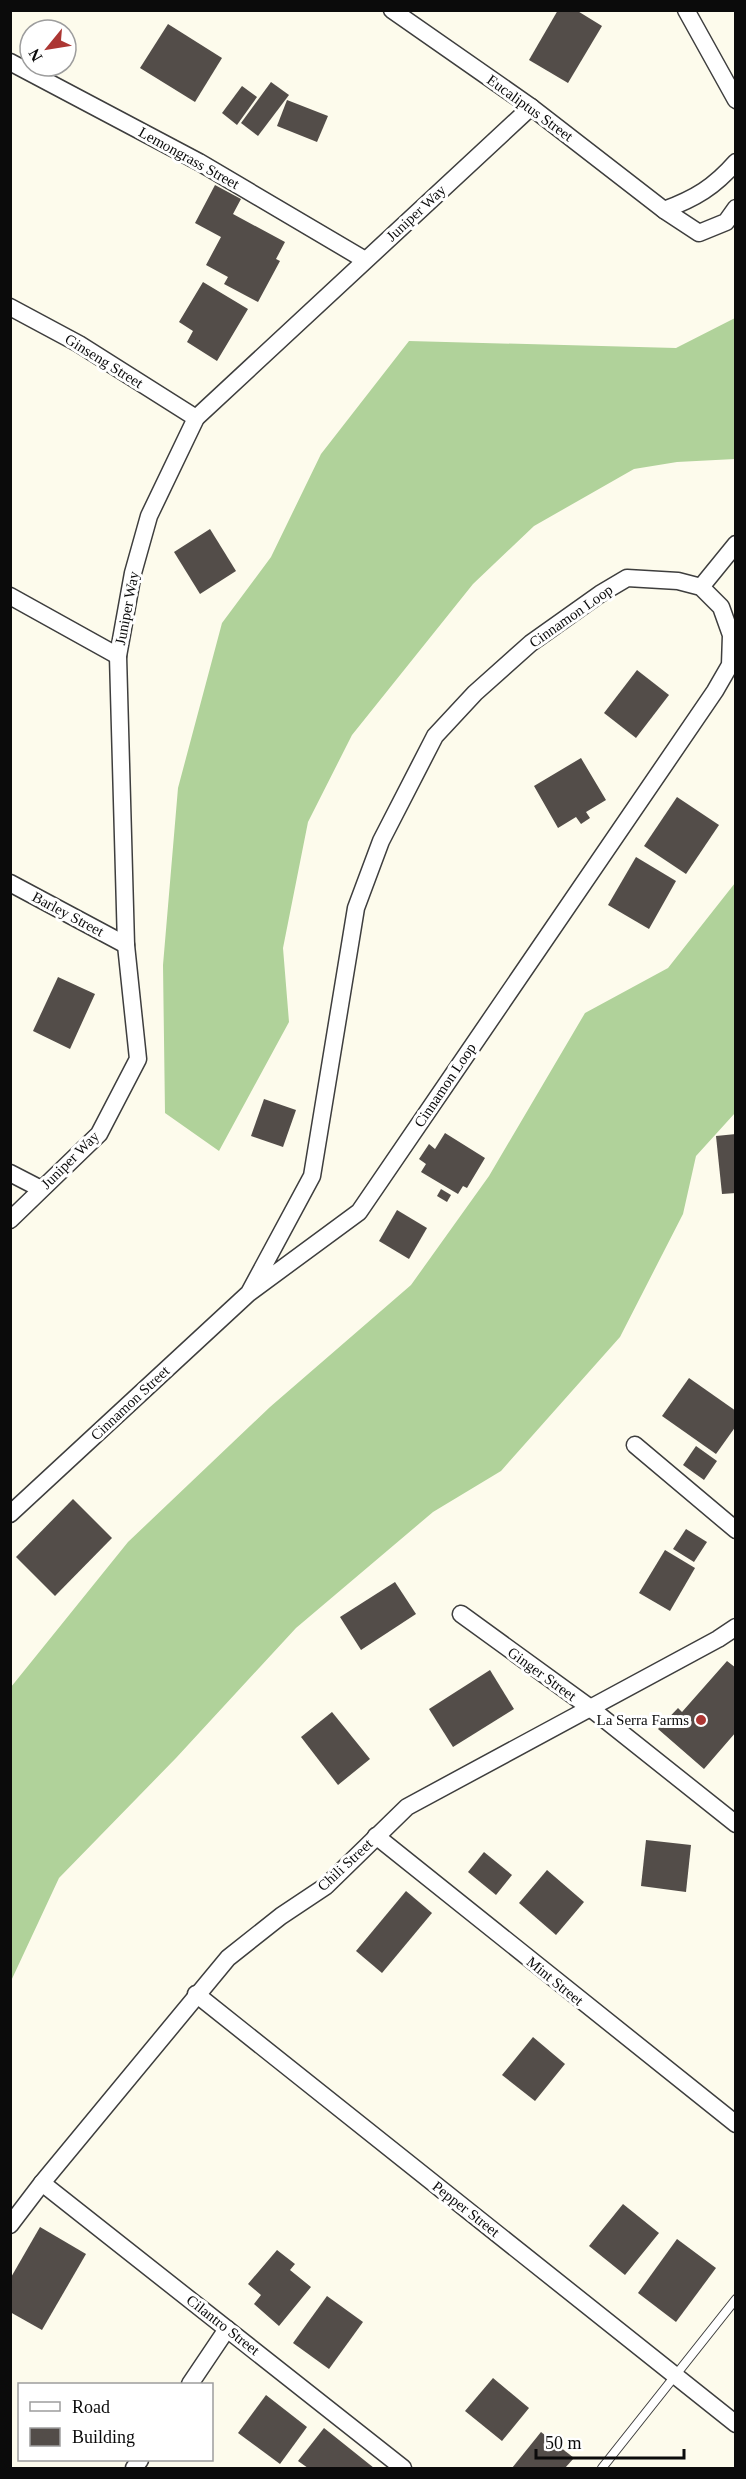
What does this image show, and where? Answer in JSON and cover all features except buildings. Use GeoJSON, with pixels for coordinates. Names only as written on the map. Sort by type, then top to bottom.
{"type":"FeatureCollection","features":[{"type":"Feature","properties":{"kind":"street","name":"Eucaliptus Street"},"geometry":{"type":"LineString","coordinates":[[392,10],[531,107],[664,210],[699,233],[726,222],[735,208]]}},
{"type":"Feature","properties":{"kind":"street"},"geometry":{"type":"LineString","coordinates":[[686,10],[735,100]]}},
{"type":"Feature","properties":{"kind":"street","name":"Lemongrass Street"},"geometry":{"type":"LineString","coordinates":[[10,62],[199,162],[365,260]]}},
{"type":"Feature","properties":{"kind":"street","name":"Juniper Way"},"geometry":{"type":"LineString","coordinates":[[10,1220],[99,1134],[138,1059],[126,945],[118,656],[133,573],[149,516],[196,418],[531,107]]}},
{"type":"Feature","properties":{"kind":"street"},"geometry":{"type":"LineString","coordinates":[[664,210],[689,201],[710,189],[735,162]]}},
{"type":"Feature","properties":{"kind":"street","name":"Ginseng Street"},"geometry":{"type":"LineString","coordinates":[[10,307],[79,344],[196,418]]}},
{"type":"Feature","properties":{"kind":"street"},"geometry":{"type":"LineString","coordinates":[[701,587],[735,544]]}},
{"type":"Feature","properties":{"kind":"street","name":"Cinnamon Loop"},"geometry":{"type":"LineString","coordinates":[[627,578],[652,579],[678,581],[701,587],[721,607],[731,635],[730,665],[715,692],[359,1212],[249,1293],[312,1176],[356,908],[381,842],[435,736],[475,693],[531,643],[618,583],[627,578]]}},
{"type":"Feature","properties":{"kind":"street"},"geometry":{"type":"LineString","coordinates":[[10,596],[118,656]]}},
{"type":"Feature","properties":{"kind":"street","name":"Barley Street"},"geometry":{"type":"LineString","coordinates":[[10,883],[126,945]]}},
{"type":"Feature","properties":{"kind":"street"},"geometry":{"type":"LineString","coordinates":[[10,1173],[41,1189]]}},
{"type":"Feature","properties":{"kind":"street","name":"Cinnamon Street"},"geometry":{"type":"LineString","coordinates":[[10,1514],[249,1293]]}},
{"type":"Feature","properties":{"kind":"street"},"geometry":{"type":"LineString","coordinates":[[635,1445],[735,1530]]}},
{"type":"Feature","properties":{"kind":"street","name":"Ginger Street"},"geometry":{"type":"LineString","coordinates":[[460,1614],[589,1707],[735,1824]]}},
{"type":"Feature","properties":{"kind":"street","name":"Chili Street"},"geometry":{"type":"LineString","coordinates":[[10,2225],[196,1994],[228,1958],[281,1916],[326,1886],[407,1808],[589,1707],[718,1640],[735,1627]]}},
{"type":"Feature","properties":{"kind":"street","name":"Mint Street"},"geometry":{"type":"LineString","coordinates":[[376,1836],[735,2124]]}},
{"type":"Feature","properties":{"kind":"street","name":"Pepper Street"},"geometry":{"type":"LineString","coordinates":[[196,1994],[735,2424]]}},
{"type":"Feature","properties":{"kind":"street","name":"Cilantro Street"},"geometry":{"type":"LineString","coordinates":[[42,2183],[403,2469]]}},
{"type":"Feature","properties":{"kind":"street"},"geometry":{"type":"LineString","coordinates":[[191,2383],[227,2329]]}},
{"type":"Feature","properties":{"kind":"lane"},"geometry":{"type":"LineString","coordinates":[[602,2469],[735,2299]]}},
{"type":"Feature","properties":{"kind":"green space"},"geometry":{"type":"Polygon","coordinates":[[[735,318],[735,459],[677,462],[634,469],[534,526],[473,584],[352,735],[308,822],[283,948],[289,1022],[219,1151],[165,1113],[163,965],[178,788],[222,623],[271,557],[321,454],[409,341],[676,348],[735,318]]]}},
{"type":"Feature","properties":{"kind":"green space"},"geometry":{"type":"Polygon","coordinates":[[[735,883],[735,1113],[696,1156],[683,1214],[620,1337],[501,1471],[433,1512],[296,1628],[176,1758],[59,1878],[11,1981],[11,1687],[128,1542],[270,1407],[411,1285],[489,1176],[585,1013],[668,968],[735,883]]]}},
{"type":"Feature","properties":{"kind":"place","name":"La Serra Farms"},"geometry":{"type":"Point","coordinates":[701,1720]}}]}
